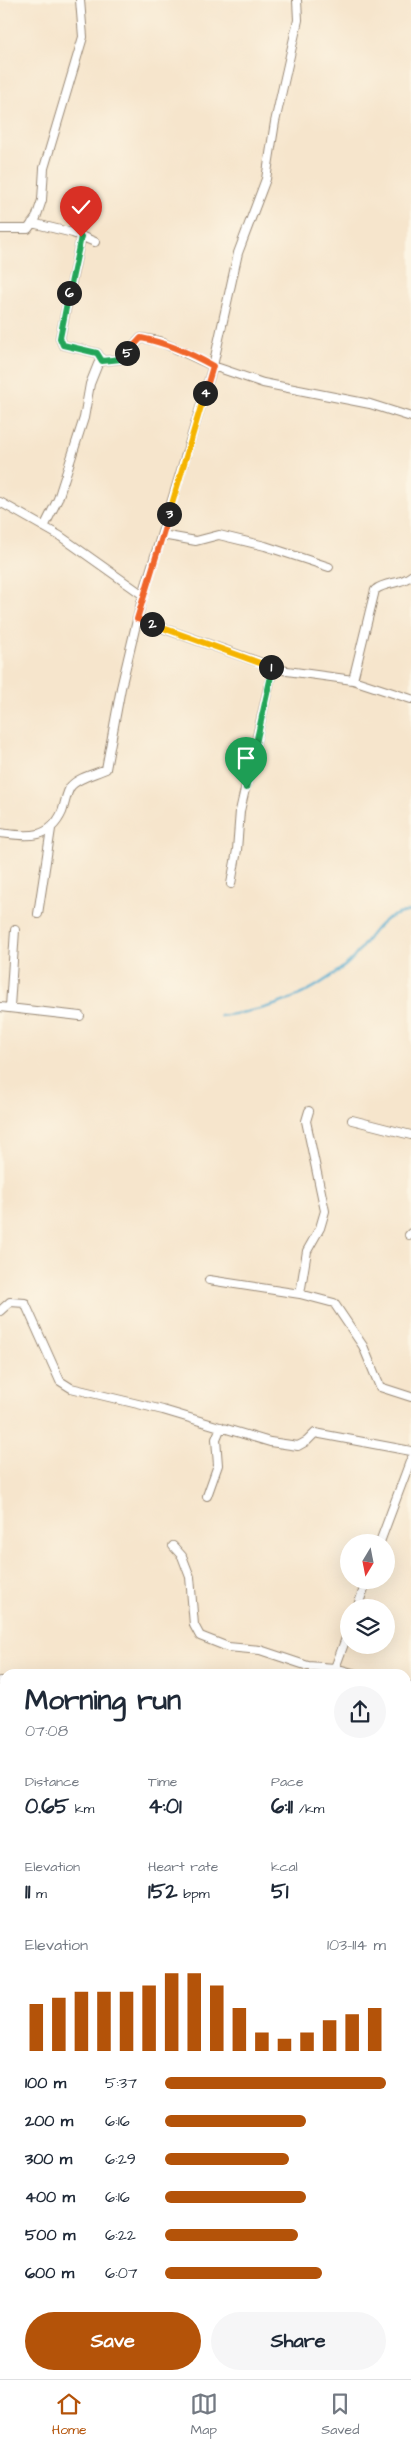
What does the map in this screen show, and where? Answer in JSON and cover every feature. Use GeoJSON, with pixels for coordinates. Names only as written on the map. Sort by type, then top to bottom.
{"type":"FeatureCollection","features":[{"type":"Feature","properties":{"kind":"street"},"geometry":{"type":"LineString","coordinates":[[0,229],[28,228],[42,200],[44,168],[83,38],[80,0]]}},
{"type":"Feature","properties":{"kind":"street"},"geometry":{"type":"LineString","coordinates":[[38,914],[50,829],[61,813],[71,787],[79,780],[106,769],[143,595],[213,366],[238,253],[266,179],[275,122],[298,20],[297,0]]}},
{"type":"Feature","properties":{"kind":"street"},"geometry":{"type":"LineString","coordinates":[[32,223],[74,233],[95,242]]}},
{"type":"Feature","properties":{"kind":"street"},"geometry":{"type":"LineString","coordinates":[[81,237],[60,338],[63,345],[97,353],[102,361]]}},
{"type":"Feature","properties":{"kind":"street"},"geometry":{"type":"LineString","coordinates":[[44,527],[58,499],[84,418],[90,384],[98,364],[102,361],[121,359],[141,338],[158,341],[191,354],[213,366],[263,383],[370,404],[411,417]]}},
{"type":"Feature","properties":{"kind":"street"},"geometry":{"type":"LineString","coordinates":[[0,502],[44,527],[143,595]]}},
{"type":"Feature","properties":{"kind":"street"},"geometry":{"type":"LineString","coordinates":[[162,535],[196,541],[219,535],[265,546],[329,567]]}},
{"type":"Feature","properties":{"kind":"street"},"geometry":{"type":"LineString","coordinates":[[353,680],[375,590],[382,584],[405,581],[411,578]]}},
{"type":"Feature","properties":{"kind":"street"},"geometry":{"type":"LineString","coordinates":[[137,619],[273,667],[353,680],[411,699]]}},
{"type":"Feature","properties":{"kind":"street"},"geometry":{"type":"LineString","coordinates":[[231,884],[237,850],[240,811],[273,667]]}},
{"type":"Feature","properties":{"kind":"street"},"geometry":{"type":"LineString","coordinates":[[0,833],[34,836],[50,829]]}},
{"type":"Feature","properties":{"kind":"street"},"geometry":{"type":"LineString","coordinates":[[10,1008],[15,930]]}},
{"type":"Feature","properties":{"kind":"street"},"geometry":{"type":"LineString","coordinates":[[0,1007],[80,1016]]}},
{"type":"Feature","properties":{"kind":"street"},"geometry":{"type":"LineString","coordinates":[[300,1294],[307,1251],[320,1228],[325,1211],[306,1121],[309,1111]]}},
{"type":"Feature","properties":{"kind":"street"},"geometry":{"type":"LineString","coordinates":[[352,1120],[411,1135]]}},
{"type":"Feature","properties":{"kind":"street"},"geometry":{"type":"LineString","coordinates":[[209,1280],[300,1294],[334,1303],[363,1346],[380,1387],[411,1397]]}},
{"type":"Feature","properties":{"kind":"street"},"geometry":{"type":"LineString","coordinates":[[0,1311],[10,1302],[25,1303],[60,1381],[71,1388],[133,1402],[270,1442],[298,1446],[315,1433],[411,1451]]}},
{"type":"Feature","properties":{"kind":"street"},"geometry":{"type":"LineString","coordinates":[[208,1496],[218,1464],[216,1438],[221,1427]]}},
{"type":"Feature","properties":{"kind":"street"},"geometry":{"type":"LineString","coordinates":[[383,1534],[411,1459]]}},
{"type":"Feature","properties":{"kind":"street"},"geometry":{"type":"LineString","coordinates":[[173,1546],[182,1556],[190,1577],[194,1625],[200,1636],[228,1647],[260,1650],[308,1666],[338,1669]]}},
{"type":"Feature","properties":{"kind":"street"},"geometry":{"type":"LineString","coordinates":[[334,1668],[340,1653]]}},
{"type":"Feature","properties":{"kind":"waterway"},"geometry":{"type":"LineString","coordinates":[[220,1016],[271,1006],[302,994],[346,965],[373,932],[386,920],[411,911]]}},
{"type":"Feature","properties":{"kind":"route"},"geometry":{"type":"LineString","coordinates":[[81,237],[60,338],[63,345],[97,353],[102,361],[121,359],[141,338],[158,341],[191,354],[213,366],[137,619],[212,644],[244,659],[273,667],[246,788]]}}]}
